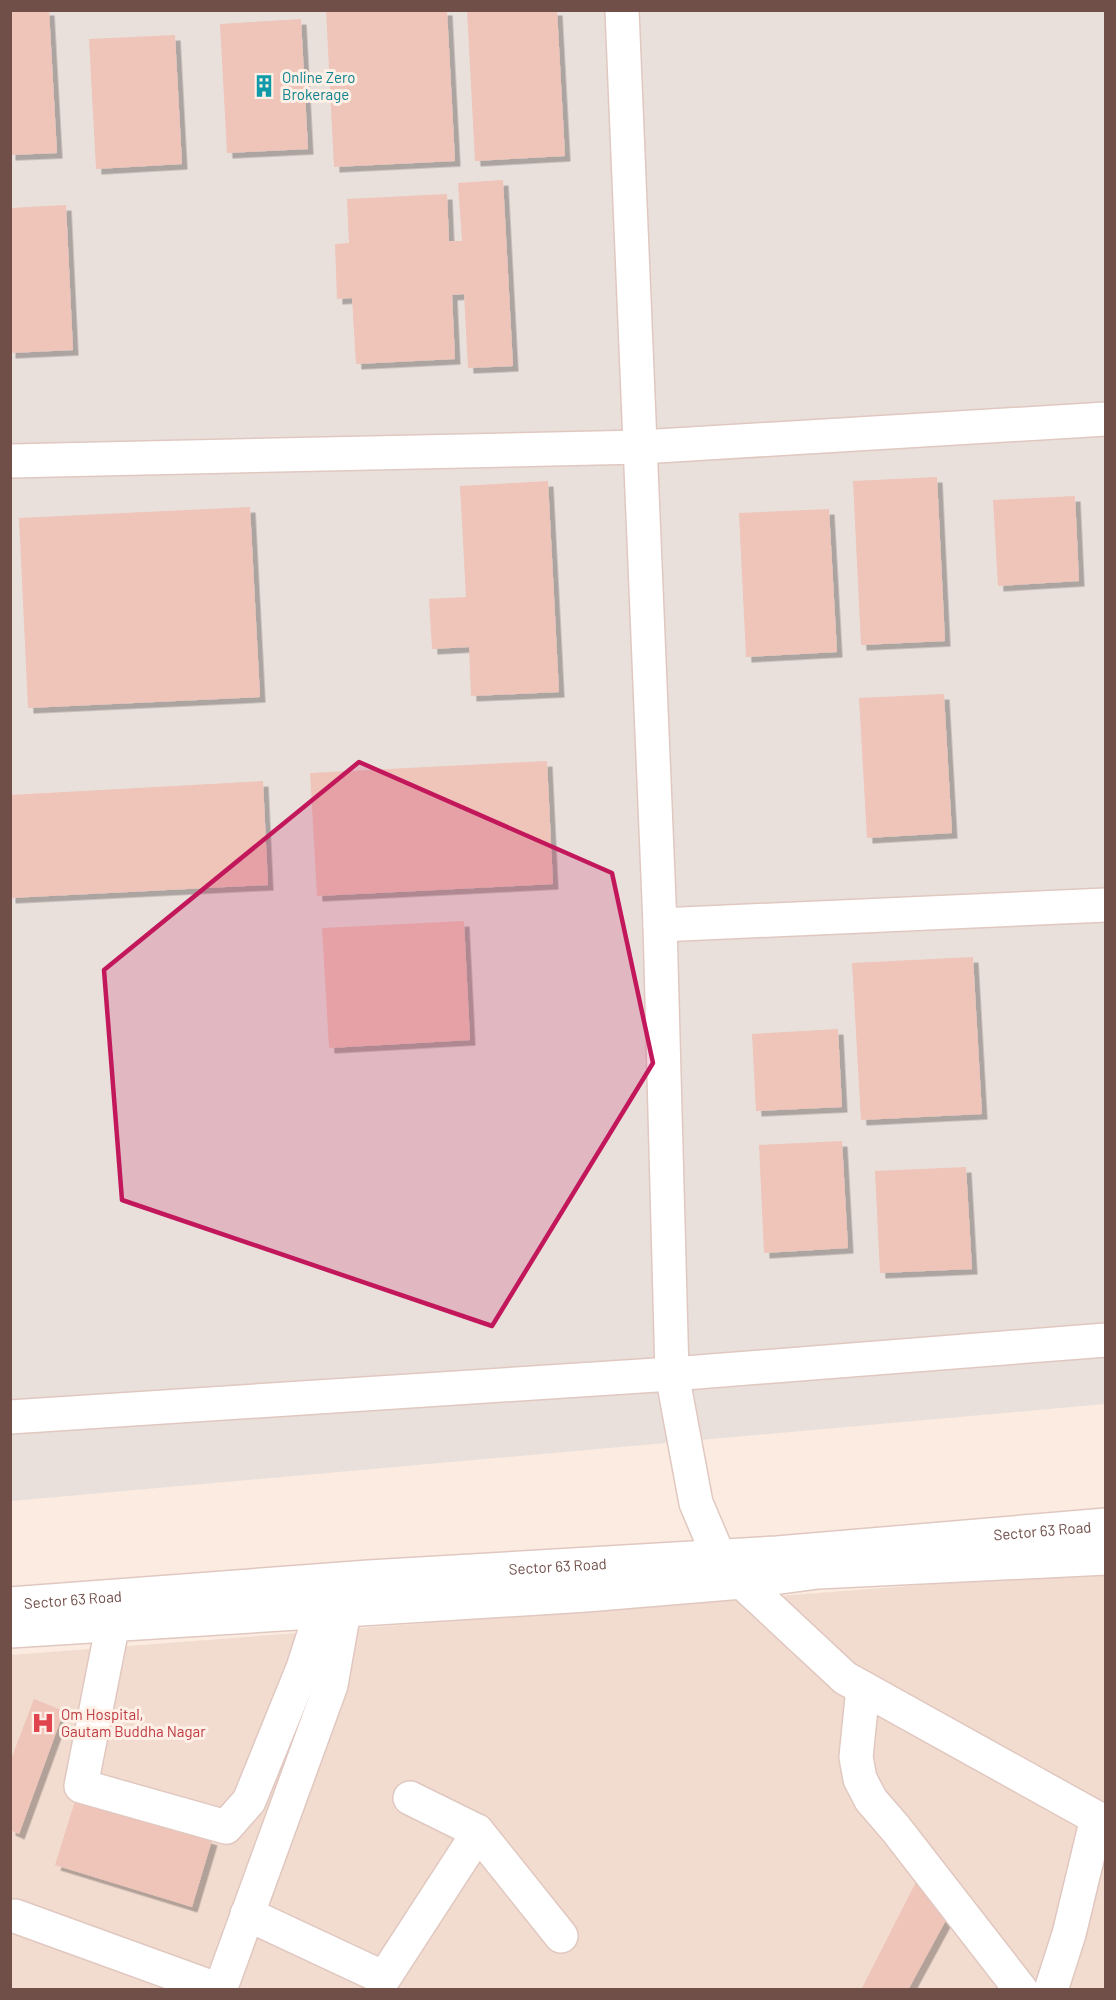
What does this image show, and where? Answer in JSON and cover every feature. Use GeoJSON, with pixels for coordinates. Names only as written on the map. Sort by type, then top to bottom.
{"type":"FeatureCollection","features":[{"type":"Feature","properties":{"kind":"street"},"geometry":{"type":"LineString","coordinates":[[622,10],[660,926],[672,1374],[696,1503],[719,1557]]}},
{"type":"Feature","properties":{"kind":"street"},"geometry":{"type":"LineString","coordinates":[[10,461],[640,447],[1106,419]]}},
{"type":"Feature","properties":{"kind":"street"},"geometry":{"type":"LineString","coordinates":[[660,926],[1106,905]]}},
{"type":"Feature","properties":{"kind":"street"},"geometry":{"type":"LineString","coordinates":[[10,1417],[672,1374],[1106,1340]]}},
{"type":"Feature","properties":{"kind":"street","name":"Sector 63 Road"},"geometry":{"type":"LineString","coordinates":[[10,1631],[330,1601],[719,1557],[1106,1525]]}},
{"type":"Feature","properties":{"kind":"street","name":"Sector 63 Road"},"geometry":{"type":"LineString","coordinates":[[10,1604],[330,1601],[586,1595],[742,1582],[818,1572],[1106,1558]]}},
{"type":"Feature","properties":{"kind":"street"},"geometry":{"type":"LineString","coordinates":[[742,1582],[845,1678],[1101,1820],[1051,1989]]}},
{"type":"Feature","properties":{"kind":"street"},"geometry":{"type":"LineString","coordinates":[[113,1623],[81,1786],[226,1827],[249,1801],[330,1601]]}},
{"type":"Feature","properties":{"kind":"street"},"geometry":{"type":"LineString","coordinates":[[15,1916],[219,1989],[331,1685],[330,1601]]}},
{"type":"Feature","properties":{"kind":"street"},"geometry":{"type":"LineString","coordinates":[[863,1688],[856,1757],[860,1779],[871,1800],[1021,1989]]}},
{"type":"Feature","properties":{"kind":"street"},"geometry":{"type":"LineString","coordinates":[[410,1798],[477,1831],[561,1936]]}},
{"type":"Feature","properties":{"kind":"street"},"geometry":{"type":"LineString","coordinates":[[248,1914],[384,1978],[477,1831]]}},
{"type":"Feature","properties":{"kind":"highlighted area"},"geometry":{"type":"Polygon","coordinates":[[[359,762],[612,873],[653,1063],[492,1326],[122,1200],[104,970],[359,762]]]}},
{"type":"Feature","properties":{"kind":"shaded area"},"geometry":{"type":"Polygon","coordinates":[[[11,11],[1105,11],[1105,1404],[11,1501],[11,11]]]}},
{"type":"Feature","properties":{"kind":"shaded area"},"geometry":{"type":"Polygon","coordinates":[[[1105,1571],[1105,1989],[11,1990],[11,1655],[1105,1571]]]}},
{"type":"Feature","properties":{"kind":"building"},"geometry":{"type":"Polygon","coordinates":[[[10,10],[49,10],[57,153],[10,155],[10,10]]]}},
{"type":"Feature","properties":{"kind":"building"},"geometry":{"type":"Polygon","coordinates":[[[326,10],[447,10],[455,161],[334,167],[326,10]]]}},
{"type":"Feature","properties":{"kind":"building"},"geometry":{"type":"Polygon","coordinates":[[[467,10],[557,10],[565,156],[475,161],[467,10]]]}},
{"type":"Feature","properties":{"kind":"building","name":"Online Zero Brokerage"},"geometry":{"type":"Polygon","coordinates":[[[301,19],[308,149],[227,153],[220,24],[301,19]]]}},
{"type":"Feature","properties":{"kind":"building"},"geometry":{"type":"Polygon","coordinates":[[[175,35],[182,164],[96,169],[89,39],[175,35]]]}},
{"type":"Feature","properties":{"kind":"building"},"geometry":{"type":"Polygon","coordinates":[[[503,180],[513,366],[468,368],[464,294],[452,295],[455,359],[356,364],[352,298],[337,299],[335,244],[349,243],[347,199],[447,194],[449,241],[462,241],[458,183],[503,180]]]}},
{"type":"Feature","properties":{"kind":"building"},"geometry":{"type":"Polygon","coordinates":[[[66,205],[73,350],[10,353],[10,208],[66,205]]]}},
{"type":"Feature","properties":{"kind":"building"},"geometry":{"type":"Polygon","coordinates":[[[937,477],[945,641],[861,645],[853,481],[937,477]]]}},
{"type":"Feature","properties":{"kind":"building"},"geometry":{"type":"Polygon","coordinates":[[[548,481],[559,692],[471,696],[469,647],[432,649],[429,599],[466,597],[460,486],[548,481]]]}},
{"type":"Feature","properties":{"kind":"building"},"geometry":{"type":"Polygon","coordinates":[[[1075,496],[1079,581],[998,586],[993,500],[1075,496]]]}},
{"type":"Feature","properties":{"kind":"building"},"geometry":{"type":"Polygon","coordinates":[[[250,507],[260,697],[28,708],[19,518],[250,507]]]}},
{"type":"Feature","properties":{"kind":"building"},"geometry":{"type":"Polygon","coordinates":[[[829,509],[837,652],[746,657],[739,513],[829,509]]]}},
{"type":"Feature","properties":{"kind":"building"},"geometry":{"type":"Polygon","coordinates":[[[944,694],[952,833],[867,838],[859,698],[944,694]]]}},
{"type":"Feature","properties":{"kind":"building"},"geometry":{"type":"Polygon","coordinates":[[[547,761],[553,884],[317,896],[310,773],[547,761]]]}},
{"type":"Feature","properties":{"kind":"building"},"geometry":{"type":"Polygon","coordinates":[[[263,781],[268,885],[10,898],[10,795],[263,781]]]}},
{"type":"Feature","properties":{"kind":"building"},"geometry":{"type":"Polygon","coordinates":[[[464,921],[470,1040],[329,1048],[322,928],[464,921]]]}},
{"type":"Feature","properties":{"kind":"building"},"geometry":{"type":"Polygon","coordinates":[[[973,957],[982,1114],[861,1120],[852,963],[973,957]]]}},
{"type":"Feature","properties":{"kind":"building"},"geometry":{"type":"Polygon","coordinates":[[[838,1029],[842,1107],[756,1111],[752,1034],[838,1029]]]}},
{"type":"Feature","properties":{"kind":"building"},"geometry":{"type":"Polygon","coordinates":[[[842,1141],[848,1248],[764,1253],[759,1145],[842,1141]]]}},
{"type":"Feature","properties":{"kind":"building"},"geometry":{"type":"Polygon","coordinates":[[[966,1167],[972,1269],[880,1273],[875,1171],[966,1167]]]}},
{"type":"Feature","properties":{"kind":"building"},"geometry":{"type":"Polygon","coordinates":[[[34,1699],[64,1711],[19,1834],[10,1830],[10,1762],[34,1699]]]}},
{"type":"Feature","properties":{"kind":"building"},"geometry":{"type":"Polygon","coordinates":[[[76,1798],[212,1840],[192,1907],[55,1865],[76,1798]]]}},
{"type":"Feature","properties":{"kind":"building"},"geometry":{"type":"Polygon","coordinates":[[[918,1878],[946,1920],[908,1990],[861,1990],[918,1878]]]}},
{"type":"Feature","properties":{"kind":"place","name":"Online Zero Brokerage"},"geometry":{"type":"Point","coordinates":[264,86]}},
{"type":"Feature","properties":{"kind":"place","name":"Om Hospital, Gautam Buddha Nagar"},"geometry":{"type":"Point","coordinates":[43,1723]}}]}
